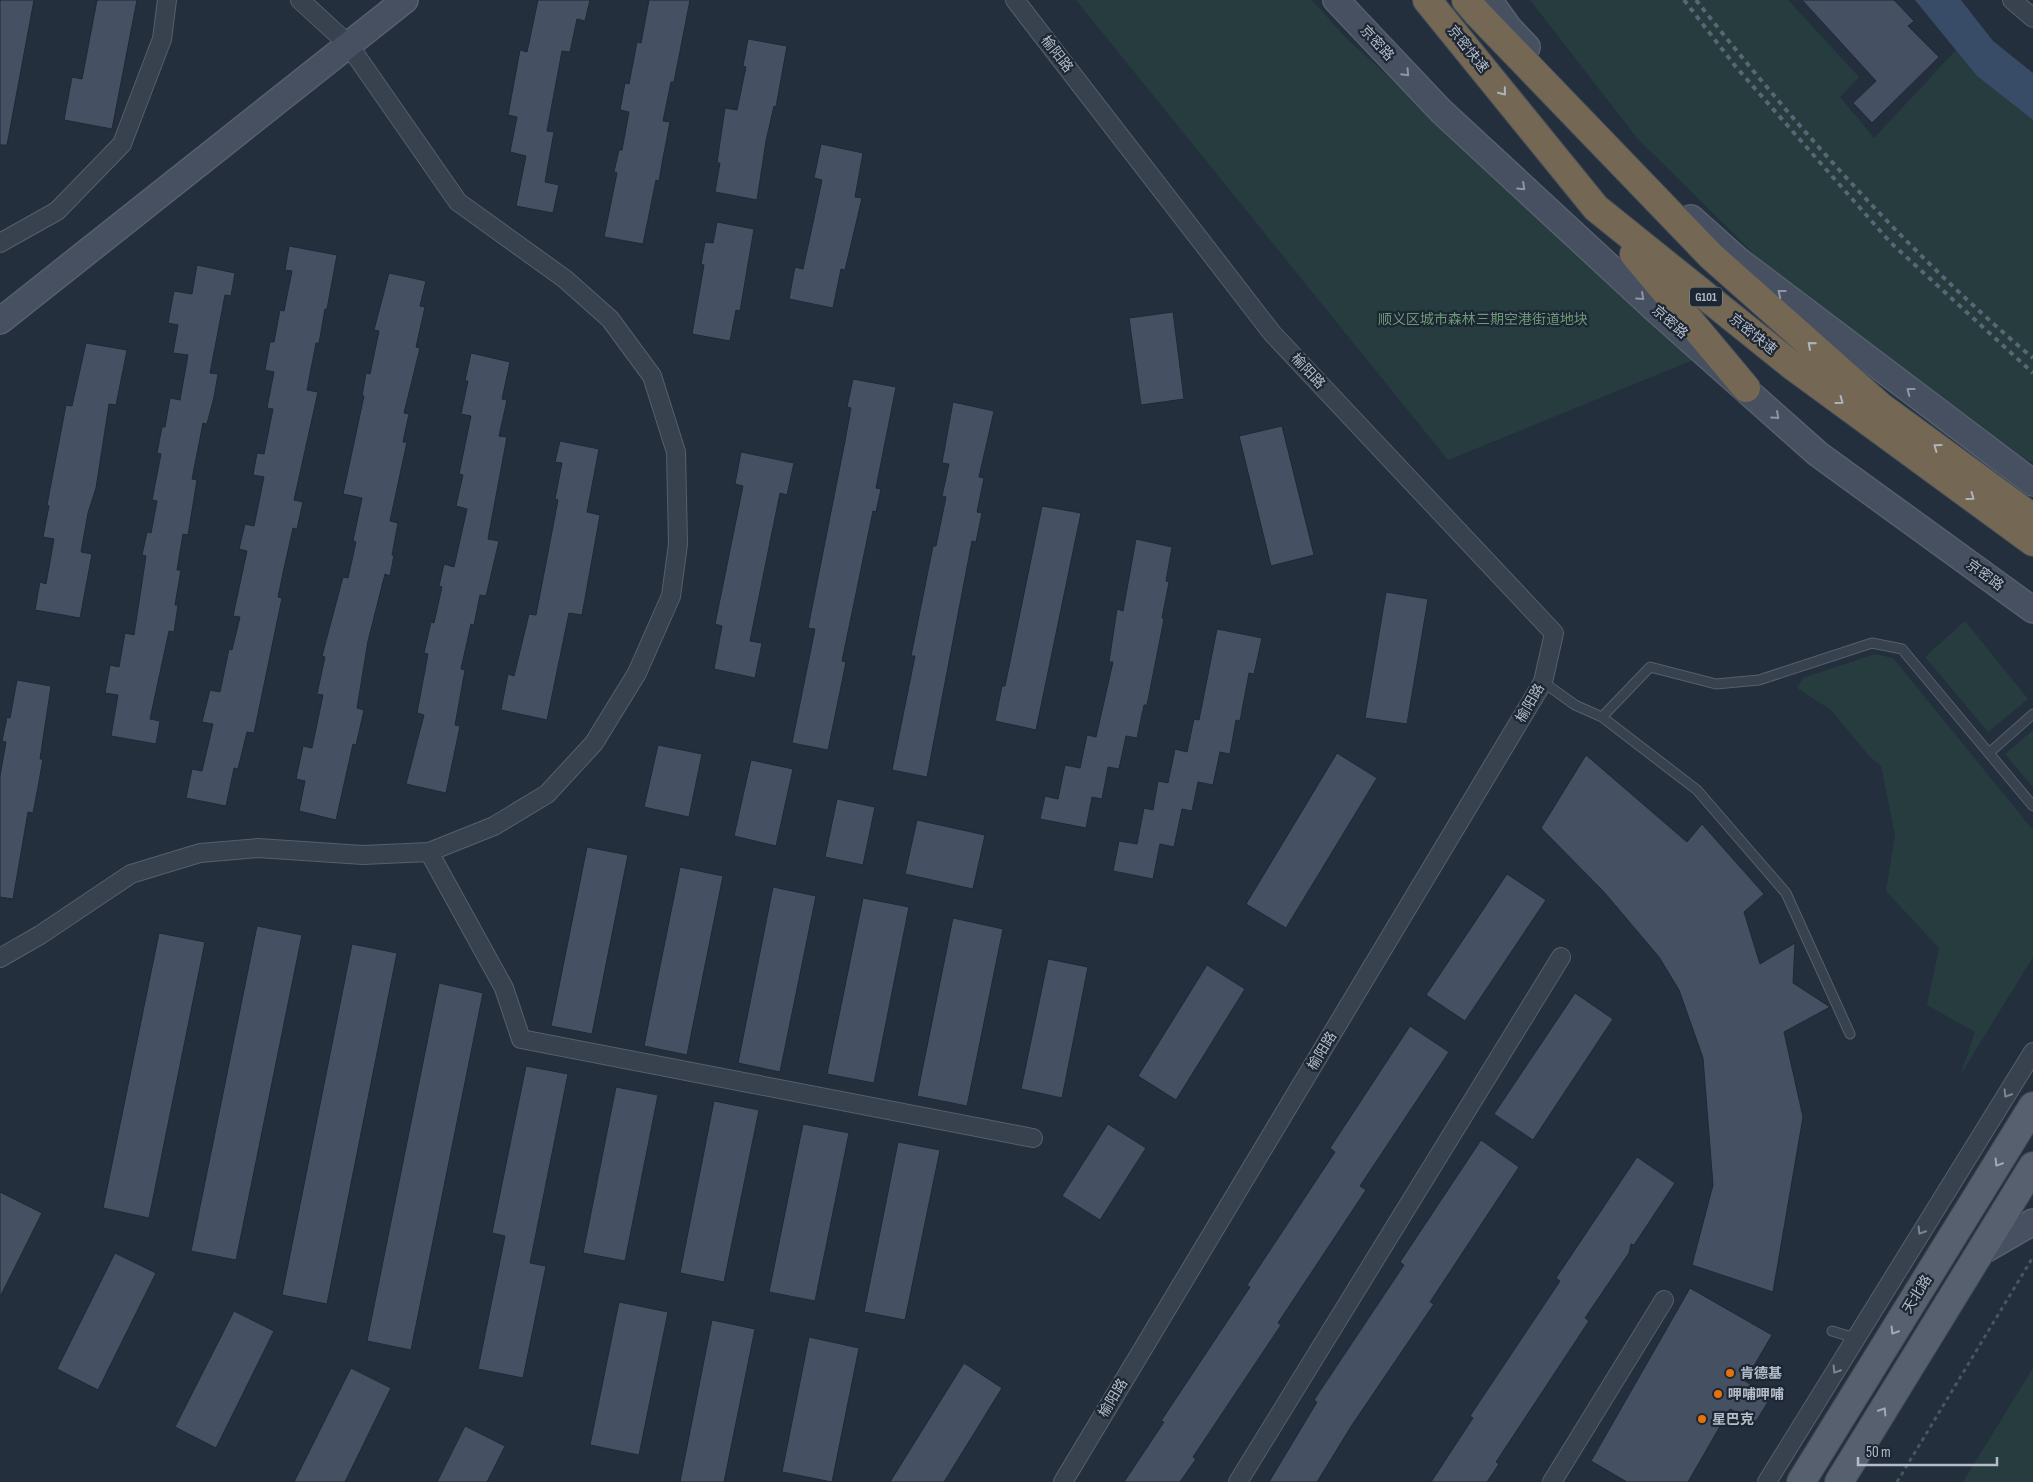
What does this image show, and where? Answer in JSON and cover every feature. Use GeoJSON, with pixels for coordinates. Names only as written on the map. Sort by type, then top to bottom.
{"type":"FeatureCollection","features":[{"type":"Feature","properties":{"kind":"highway","name":"京密快速"},"geometry":{"type":"LineString","coordinates":[[1428,0],[1596,208],[1794,368],[2033,542]]}},
{"type":"Feature","properties":{"kind":"highway","name":"G101"},"geometry":{"type":"LineString","coordinates":[[1466,0],[1477,14],[1711,256],[1880,406],[2033,518]]}},
{"type":"Feature","properties":{"kind":"highway"},"geometry":{"type":"LineString","coordinates":[[1596,208],[1746,388]]}},
{"type":"Feature","properties":{"kind":"highway"},"geometry":{"type":"LineString","coordinates":[[1672,215],[1703,230]]}},
{"type":"Feature","properties":{"kind":"main road"},"geometry":{"type":"LineString","coordinates":[[0,322],[405,0]]}},
{"type":"Feature","properties":{"kind":"main road","name":"京密路"},"geometry":{"type":"LineString","coordinates":[[1336,0],[1441,111],[1656,310],[1818,454],[2033,610]]}},
{"type":"Feature","properties":{"kind":"main road"},"geometry":{"type":"LineString","coordinates":[[1489,0],[1509,28],[1703,230],[1856,351],[2033,483]]}},
{"type":"Feature","properties":{"kind":"main road","name":"天北路"},"geometry":{"type":"LineString","coordinates":[[1801,1482],[2033,1106]]}},
{"type":"Feature","properties":{"kind":"main road"},"geometry":{"type":"LineString","coordinates":[[1839,1482],[2033,1166]]}},
{"type":"Feature","properties":{"kind":"main road"},"geometry":{"type":"LineString","coordinates":[[1981,1252],[2033,1222]]}},
{"type":"Feature","properties":{"kind":"street"},"geometry":{"type":"LineString","coordinates":[[0,243],[57,211],[122,144],[162,39],[167,0]]}},
{"type":"Feature","properties":{"kind":"street"},"geometry":{"type":"LineString","coordinates":[[0,958],[40,935],[132,874],[200,853],[258,848],[363,856],[429,852],[494,826],[547,794],[599,735],[638,673],[671,596],[678,544],[676,452],[652,376],[610,319],[565,279],[458,202],[348,44],[300,0]]}},
{"type":"Feature","properties":{"kind":"street","name":"榆阳路"},"geometry":{"type":"LineString","coordinates":[[1015,0],[1272,333],[1554,633],[1543,682],[1063,1482]]}},
{"type":"Feature","properties":{"kind":"street"},"geometry":{"type":"LineString","coordinates":[[2012,0],[2033,18]]}},
{"type":"Feature","properties":{"kind":"street"},"geometry":{"type":"LineString","coordinates":[[429,852],[504,988],[521,1039],[1033,1138]]}},
{"type":"Feature","properties":{"kind":"street"},"geometry":{"type":"LineString","coordinates":[[1238,1482],[1561,957]]}},
{"type":"Feature","properties":{"kind":"street"},"geometry":{"type":"LineString","coordinates":[[1767,1482],[2033,1052]]}},
{"type":"Feature","properties":{"kind":"street"},"geometry":{"type":"LineString","coordinates":[[1552,1482],[1664,1300]]}},
{"type":"Feature","properties":{"kind":"lane"},"geometry":{"type":"LineString","coordinates":[[1602,717],[1650,667],[1716,684],[1759,680],[1872,643],[1902,649],[2033,806]]}},
{"type":"Feature","properties":{"kind":"lane"},"geometry":{"type":"LineString","coordinates":[[1543,682],[1576,705],[1602,717],[1697,790],[1786,893],[1850,1034]]}},
{"type":"Feature","properties":{"kind":"lane"},"geometry":{"type":"LineString","coordinates":[[1989,753],[2033,714]]}},
{"type":"Feature","properties":{"kind":"lane"},"geometry":{"type":"LineString","coordinates":[[1832,1331],[1855,1338]]}},
{"type":"Feature","properties":{"kind":"path"},"geometry":{"type":"LineString","coordinates":[[1897,1482],[2033,1257]]}},
{"type":"Feature","properties":{"kind":"green space","name":"顺义区城市森林三期空港街道地块"},"geometry":{"type":"Polygon","coordinates":[[[1076,0],[1312,0],[1345,37],[1698,358],[1448,460],[1076,0]]]}},
{"type":"Feature","properties":{"kind":"green space"},"geometry":{"type":"Polygon","coordinates":[[[1530,0],[1788,0],[1859,77],[1840,97],[1874,138],[1956,50],[1977,76],[2033,120],[2033,462],[1972,443],[1761,261],[1637,138],[1530,0]]]}},
{"type":"Feature","properties":{"kind":"green space"},"geometry":{"type":"Polygon","coordinates":[[[1965,621],[2028,699],[1988,732],[1925,657],[1965,621]]]}},
{"type":"Feature","properties":{"kind":"green space"},"geometry":{"type":"Polygon","coordinates":[[[1875,654],[1893,658],[2033,830],[2033,957],[1961,1074],[1975,1032],[1927,1005],[1939,948],[1886,891],[1895,835],[1881,766],[1869,756],[1831,710],[1797,688],[1803,678],[1875,654]]]}},
{"type":"Feature","properties":{"kind":"green space"},"geometry":{"type":"Polygon","coordinates":[[[2033,730],[2033,787],[2005,754],[2033,730]]]}},
{"type":"Feature","properties":{"kind":"green space"},"geometry":{"type":"Polygon","coordinates":[[[2033,1368],[2033,1482],[1963,1482],[2033,1368]]]}},
{"type":"Feature","properties":{"kind":"water"},"geometry":{"type":"Polygon","coordinates":[[[1915,0],[1961,0],[1993,41],[2033,73],[2033,120],[1977,76],[1915,0]]]}},
{"type":"Feature","properties":{"kind":"building"},"geometry":{"type":"Polygon","coordinates":[[[0,0],[34,0],[7,145],[0,145],[0,0]]]}},
{"type":"Feature","properties":{"kind":"building"},"geometry":{"type":"Polygon","coordinates":[[[97,0],[137,0],[112,129],[64,120],[72,77],[82,79],[97,0]]]}},
{"type":"Feature","properties":{"kind":"building"},"geometry":{"type":"Polygon","coordinates":[[[538,0],[590,0],[585,21],[577,19],[570,52],[562,51],[547,131],[554,132],[545,182],[559,185],[553,213],[516,206],[526,156],[510,152],[517,117],[508,115],[520,50],[527,52],[538,0]]]}},
{"type":"Feature","properties":{"kind":"building"},"geometry":{"type":"Polygon","coordinates":[[[649,0],[690,0],[674,82],[671,82],[663,121],[670,122],[659,181],[656,180],[643,244],[604,237],[617,173],[614,172],[619,150],[622,150],[629,112],[620,110],[625,83],[629,84],[637,42],[641,43],[649,0]]]}},
{"type":"Feature","properties":{"kind":"building"},"geometry":{"type":"Polygon","coordinates":[[[1802,0],[1894,0],[1914,21],[1908,26],[1939,57],[1872,123],[1853,103],[1876,81],[1802,0]]]}},
{"type":"Feature","properties":{"kind":"building"},"geometry":{"type":"Polygon","coordinates":[[[748,39],[787,46],[776,107],[774,106],[766,141],[757,200],[715,192],[720,163],[717,163],[725,108],[737,110],[746,67],[743,66],[748,39]]]}},
{"type":"Feature","properties":{"kind":"building"},"geometry":{"type":"Polygon","coordinates":[[[821,144],[863,153],[855,197],[862,198],[845,270],[841,269],[833,308],[789,299],[795,267],[803,269],[822,180],[814,178],[821,144]]]}},
{"type":"Feature","properties":{"kind":"building"},"geometry":{"type":"Polygon","coordinates":[[[717,222],[754,229],[740,311],[736,310],[730,341],[692,334],[704,265],[701,264],[705,242],[713,243],[717,222]]]}},
{"type":"Feature","properties":{"kind":"building"},"geometry":{"type":"Polygon","coordinates":[[[289,246],[337,255],[327,309],[325,309],[319,343],[316,343],[307,390],[318,392],[294,500],[303,502],[297,529],[293,528],[283,573],[278,597],[282,598],[254,733],[247,732],[238,769],[234,768],[226,806],[186,798],[192,769],[202,771],[213,724],[202,722],[210,690],[220,692],[229,649],[232,650],[240,617],[233,616],[247,551],[239,549],[245,524],[254,526],[264,477],[253,475],[257,453],[264,454],[273,409],[267,408],[274,372],[265,370],[270,342],[274,342],[280,310],[284,311],[292,271],[285,270],[289,246]]]}},
{"type":"Feature","properties":{"kind":"building"},"geometry":{"type":"Polygon","coordinates":[[[197,265],[235,273],[231,296],[225,295],[210,373],[218,374],[207,424],[203,423],[192,479],[197,480],[188,535],[183,534],[177,570],[181,570],[175,605],[178,605],[174,632],[169,631],[150,719],[160,721],[156,744],[111,736],[118,695],[105,693],[110,665],[119,667],[125,633],[134,635],[146,556],[142,555],[147,532],[151,533],[157,501],[152,500],[161,454],[157,453],[162,427],[165,427],[170,398],[180,400],[188,355],[173,353],[178,325],[168,323],[174,291],[192,294],[197,265]]]}},
{"type":"Feature","properties":{"kind":"building"},"geometry":{"type":"Polygon","coordinates":[[[389,273],[426,281],[420,306],[425,307],[416,347],[420,348],[404,413],[409,414],[403,442],[407,442],[390,521],[398,523],[392,555],[394,555],[390,576],[385,574],[368,641],[357,708],[364,710],[356,745],[353,744],[336,820],[299,811],[305,781],[296,779],[303,746],[312,748],[323,695],[317,694],[325,657],[322,656],[343,577],[348,578],[356,542],[353,541],[362,498],[343,494],[364,396],[362,396],[366,373],[370,374],[379,331],[374,330],[389,273]]]}},
{"type":"Feature","properties":{"kind":"building"},"geometry":{"type":"Polygon","coordinates":[[[1173,312],[1184,399],[1141,405],[1129,318],[1173,312]]]}},
{"type":"Feature","properties":{"kind":"building"},"geometry":{"type":"Polygon","coordinates":[[[86,343],[127,350],[116,405],[109,404],[96,488],[88,513],[81,552],[92,554],[80,618],[35,610],[40,582],[46,584],[54,539],[43,537],[49,506],[47,505],[66,405],[72,406],[86,343]]]}},
{"type":"Feature","properties":{"kind":"building"},"geometry":{"type":"Polygon","coordinates":[[[471,353],[510,362],[502,399],[507,400],[499,436],[507,437],[488,539],[499,541],[486,596],[480,595],[474,625],[471,624],[461,669],[465,670],[455,725],[460,726],[446,793],[406,784],[424,715],[417,713],[428,654],[424,653],[431,622],[434,623],[442,587],[439,586],[444,564],[454,567],[467,509],[456,506],[463,475],[459,474],[471,416],[461,414],[468,381],[465,381],[471,353]]]}},
{"type":"Feature","properties":{"kind":"building"},"geometry":{"type":"Polygon","coordinates":[[[853,379],[896,387],[876,488],[881,489],[876,512],[873,511],[842,661],[846,662],[828,750],[792,743],[815,629],[808,628],[851,408],[847,407],[853,379]]]}},
{"type":"Feature","properties":{"kind":"building"},"geometry":{"type":"Polygon","coordinates":[[[953,402],[994,411],[979,477],[984,478],[977,512],[982,513],[976,542],[972,541],[927,777],[892,770],[915,656],[911,656],[933,546],[936,546],[946,497],[942,496],[949,464],[942,463],[953,402]]]}},
{"type":"Feature","properties":{"kind":"building"},"geometry":{"type":"Polygon","coordinates":[[[1282,426],[1314,555],[1271,566],[1239,436],[1282,426]]]}},
{"type":"Feature","properties":{"kind":"building"},"geometry":{"type":"Polygon","coordinates":[[[560,441],[599,449],[587,512],[600,515],[582,615],[569,613],[547,720],[501,710],[508,674],[514,676],[529,614],[536,615],[558,500],[555,499],[562,463],[555,462],[560,441]]]}},
{"type":"Feature","properties":{"kind":"building"},"geometry":{"type":"Polygon","coordinates":[[[741,452],[794,463],[787,495],[780,493],[750,641],[762,643],[755,678],[714,669],[722,626],[715,624],[743,486],[735,484],[741,452]]]}},
{"type":"Feature","properties":{"kind":"building"},"geometry":{"type":"Polygon","coordinates":[[[1042,506],[1081,513],[1036,730],[995,721],[1002,686],[1005,686],[1042,506]]]}},
{"type":"Feature","properties":{"kind":"building"},"geometry":{"type":"Polygon","coordinates":[[[1136,539],[1172,547],[1166,581],[1169,582],[1162,618],[1164,619],[1147,705],[1144,705],[1137,738],[1126,736],[1119,769],[1108,767],[1102,799],[1092,797],[1086,828],[1040,819],[1045,796],[1058,799],[1065,765],[1080,768],[1087,735],[1096,737],[1113,662],[1109,662],[1117,609],[1123,611],[1136,539]]]}},
{"type":"Feature","properties":{"kind":"building"},"geometry":{"type":"Polygon","coordinates":[[[1386,592],[1428,599],[1407,724],[1365,718],[1386,592]]]}},
{"type":"Feature","properties":{"kind":"building"},"geometry":{"type":"Polygon","coordinates":[[[1217,629],[1262,638],[1254,674],[1249,673],[1240,721],[1236,720],[1230,754],[1220,752],[1213,785],[1198,782],[1192,811],[1182,809],[1174,847],[1160,844],[1153,879],[1113,871],[1119,841],[1137,844],[1144,808],[1153,810],[1158,781],[1168,783],[1175,749],[1187,752],[1194,719],[1199,720],[1217,629]]]}},
{"type":"Feature","properties":{"kind":"building"},"geometry":{"type":"Polygon","coordinates":[[[17,680],[51,686],[40,759],[43,759],[33,813],[28,812],[13,899],[0,897],[0,776],[6,742],[2,741],[7,717],[10,718],[17,680]]]}},
{"type":"Feature","properties":{"kind":"building"},"geometry":{"type":"Polygon","coordinates":[[[658,745],[702,754],[689,817],[644,807],[658,745]]]}},
{"type":"Feature","properties":{"kind":"building"},"geometry":{"type":"Polygon","coordinates":[[[1337,753],[1377,778],[1286,928],[1246,904],[1337,753]]]}},
{"type":"Feature","properties":{"kind":"building"},"geometry":{"type":"Polygon","coordinates":[[[1586,755],[1687,842],[1702,824],[1764,894],[1744,912],[1760,964],[1795,943],[1793,983],[1830,1007],[1784,1032],[1803,1117],[1773,1292],[1692,1265],[1713,1185],[1703,1058],[1679,990],[1659,957],[1604,892],[1541,828],[1586,755]]]}},
{"type":"Feature","properties":{"kind":"building"},"geometry":{"type":"Polygon","coordinates":[[[751,760],[793,769],[776,846],[734,836],[751,760]]]}},
{"type":"Feature","properties":{"kind":"building"},"geometry":{"type":"Polygon","coordinates":[[[837,799],[875,807],[863,865],[825,857],[837,799]]]}},
{"type":"Feature","properties":{"kind":"building"},"geometry":{"type":"Polygon","coordinates":[[[917,820],[985,835],[973,889],[905,874],[917,820]]]}},
{"type":"Feature","properties":{"kind":"building"},"geometry":{"type":"Polygon","coordinates":[[[587,847],[628,855],[592,1034],[551,1026],[587,847]]]}},
{"type":"Feature","properties":{"kind":"building"},"geometry":{"type":"Polygon","coordinates":[[[680,867],[723,876],[687,1055],[644,1046],[680,867]]]}},
{"type":"Feature","properties":{"kind":"building"},"geometry":{"type":"Polygon","coordinates":[[[1507,874],[1546,900],[1465,1021],[1426,995],[1507,874]]]}},
{"type":"Feature","properties":{"kind":"building"},"geometry":{"type":"Polygon","coordinates":[[[773,887],[816,896],[780,1072],[738,1063],[773,887]]]}},
{"type":"Feature","properties":{"kind":"building"},"geometry":{"type":"Polygon","coordinates":[[[863,898],[909,907],[874,1083],[827,1074],[863,898]]]}},
{"type":"Feature","properties":{"kind":"building"},"geometry":{"type":"Polygon","coordinates":[[[953,918],[1003,929],[967,1106],[917,1096],[953,918]]]}},
{"type":"Feature","properties":{"kind":"building"},"geometry":{"type":"Polygon","coordinates":[[[257,926],[302,935],[236,1260],[191,1251],[257,926]]]}},
{"type":"Feature","properties":{"kind":"building"},"geometry":{"type":"Polygon","coordinates":[[[159,933],[205,942],[149,1218],[103,1208],[159,933]]]}},
{"type":"Feature","properties":{"kind":"building"},"geometry":{"type":"Polygon","coordinates":[[[352,944],[397,953],[327,1304],[282,1295],[352,944]]]}},
{"type":"Feature","properties":{"kind":"building"},"geometry":{"type":"Polygon","coordinates":[[[1048,959],[1088,967],[1062,1098],[1021,1089],[1048,959]]]}},
{"type":"Feature","properties":{"kind":"building"},"geometry":{"type":"Polygon","coordinates":[[[1207,965],[1245,989],[1176,1100],[1138,1076],[1207,965]]]}},
{"type":"Feature","properties":{"kind":"building"},"geometry":{"type":"Polygon","coordinates":[[[439,983],[483,993],[411,1350],[367,1341],[439,983]]]}},
{"type":"Feature","properties":{"kind":"building"},"geometry":{"type":"Polygon","coordinates":[[[1575,993],[1613,1019],[1533,1140],[1494,1114],[1575,993]]]}},
{"type":"Feature","properties":{"kind":"building"},"geometry":{"type":"Polygon","coordinates":[[[1410,1026],[1449,1052],[1360,1186],[1366,1190],[1278,1323],[1281,1325],[1193,1457],[1196,1459],[1180,1482],[1124,1482],[1164,1422],[1161,1421],[1250,1287],[1247,1285],[1335,1152],[1330,1148],[1410,1026]]]}},
{"type":"Feature","properties":{"kind":"building"},"geometry":{"type":"Polygon","coordinates":[[[526,1066],[568,1074],[530,1263],[546,1266],[523,1378],[478,1369],[505,1236],[492,1233],[526,1066]]]}},
{"type":"Feature","properties":{"kind":"building"},"geometry":{"type":"Polygon","coordinates":[[[616,1087],[658,1095],[625,1261],[583,1253],[616,1087]]]}},
{"type":"Feature","properties":{"kind":"building"},"geometry":{"type":"Polygon","coordinates":[[[714,1101],[759,1110],[724,1282],[680,1273],[714,1101]]]}},
{"type":"Feature","properties":{"kind":"building"},"geometry":{"type":"Polygon","coordinates":[[[803,1124],[849,1133],[815,1301],[769,1292],[803,1124]]]}},
{"type":"Feature","properties":{"kind":"building"},"geometry":{"type":"Polygon","coordinates":[[[1108,1124],[1146,1148],[1100,1220],[1062,1196],[1108,1124]]]}},
{"type":"Feature","properties":{"kind":"building"},"geometry":{"type":"Polygon","coordinates":[[[1481,1140],[1519,1167],[1430,1302],[1434,1304],[1352,1425],[1317,1482],[1269,1482],[1317,1402],[1314,1400],[1404,1265],[1400,1262],[1481,1140]]]}},
{"type":"Feature","properties":{"kind":"building"},"geometry":{"type":"Polygon","coordinates":[[[898,1142],[940,1150],[905,1320],[864,1312],[898,1142]]]}},
{"type":"Feature","properties":{"kind":"building"},"geometry":{"type":"Polygon","coordinates":[[[1637,1157],[1675,1183],[1634,1245],[1631,1244],[1629,1253],[1585,1318],[1589,1321],[1496,1462],[1499,1464],[1487,1482],[1431,1482],[1473,1418],[1470,1416],[1560,1281],[1556,1278],[1637,1157]]]}},
{"type":"Feature","properties":{"kind":"building"},"geometry":{"type":"Polygon","coordinates":[[[0,1192],[42,1213],[0,1297],[0,1192]]]}},
{"type":"Feature","properties":{"kind":"building"},"geometry":{"type":"Polygon","coordinates":[[[115,1253],[156,1273],[98,1390],[57,1369],[115,1253]]]}},
{"type":"Feature","properties":{"kind":"building"},"geometry":{"type":"Polygon","coordinates":[[[1690,1288],[1772,1335],[1745,1381],[1771,1397],[1755,1423],[1730,1409],[1688,1482],[1627,1482],[1591,1461],[1690,1288]]]}},
{"type":"Feature","properties":{"kind":"building"},"geometry":{"type":"Polygon","coordinates":[[[619,1302],[668,1312],[639,1455],[590,1445],[619,1302]]]}},
{"type":"Feature","properties":{"kind":"building"},"geometry":{"type":"Polygon","coordinates":[[[234,1311],[274,1331],[216,1448],[175,1427],[234,1311]]]}},
{"type":"Feature","properties":{"kind":"building"},"geometry":{"type":"Polygon","coordinates":[[[712,1320],[755,1329],[724,1482],[680,1482],[712,1320]]]}},
{"type":"Feature","properties":{"kind":"building"},"geometry":{"type":"Polygon","coordinates":[[[809,1337],[859,1348],[832,1482],[782,1472],[809,1337]]]}},
{"type":"Feature","properties":{"kind":"building"},"geometry":{"type":"Polygon","coordinates":[[[964,1363],[1002,1388],[944,1482],[890,1482],[964,1363]]]}},
{"type":"Feature","properties":{"kind":"building"},"geometry":{"type":"Polygon","coordinates":[[[351,1368],[391,1388],[345,1482],[294,1482],[351,1368]]]}},
{"type":"Feature","properties":{"kind":"building"},"geometry":{"type":"Polygon","coordinates":[[[465,1426],[505,1446],[487,1482],[437,1482],[465,1426]]]}},
{"type":"Feature","properties":{"kind":"railway"},"geometry":{"type":"LineString","coordinates":[[1684,0],[1736,67],[1890,242],[2033,373]]}},
{"type":"Feature","properties":{"kind":"railway"},"geometry":{"type":"LineString","coordinates":[[1696,0],[1734,48],[1855,188],[1942,276],[2033,358]]}},
{"type":"Feature","properties":{"kind":"place","name":"肯德基"},"geometry":{"type":"Point","coordinates":[1730,1373]}},
{"type":"Feature","properties":{"kind":"place","name":"呷哺呷哺"},"geometry":{"type":"Point","coordinates":[1718,1394]}},
{"type":"Feature","properties":{"kind":"place","name":"星巴克"},"geometry":{"type":"Point","coordinates":[1702,1419]}}]}
